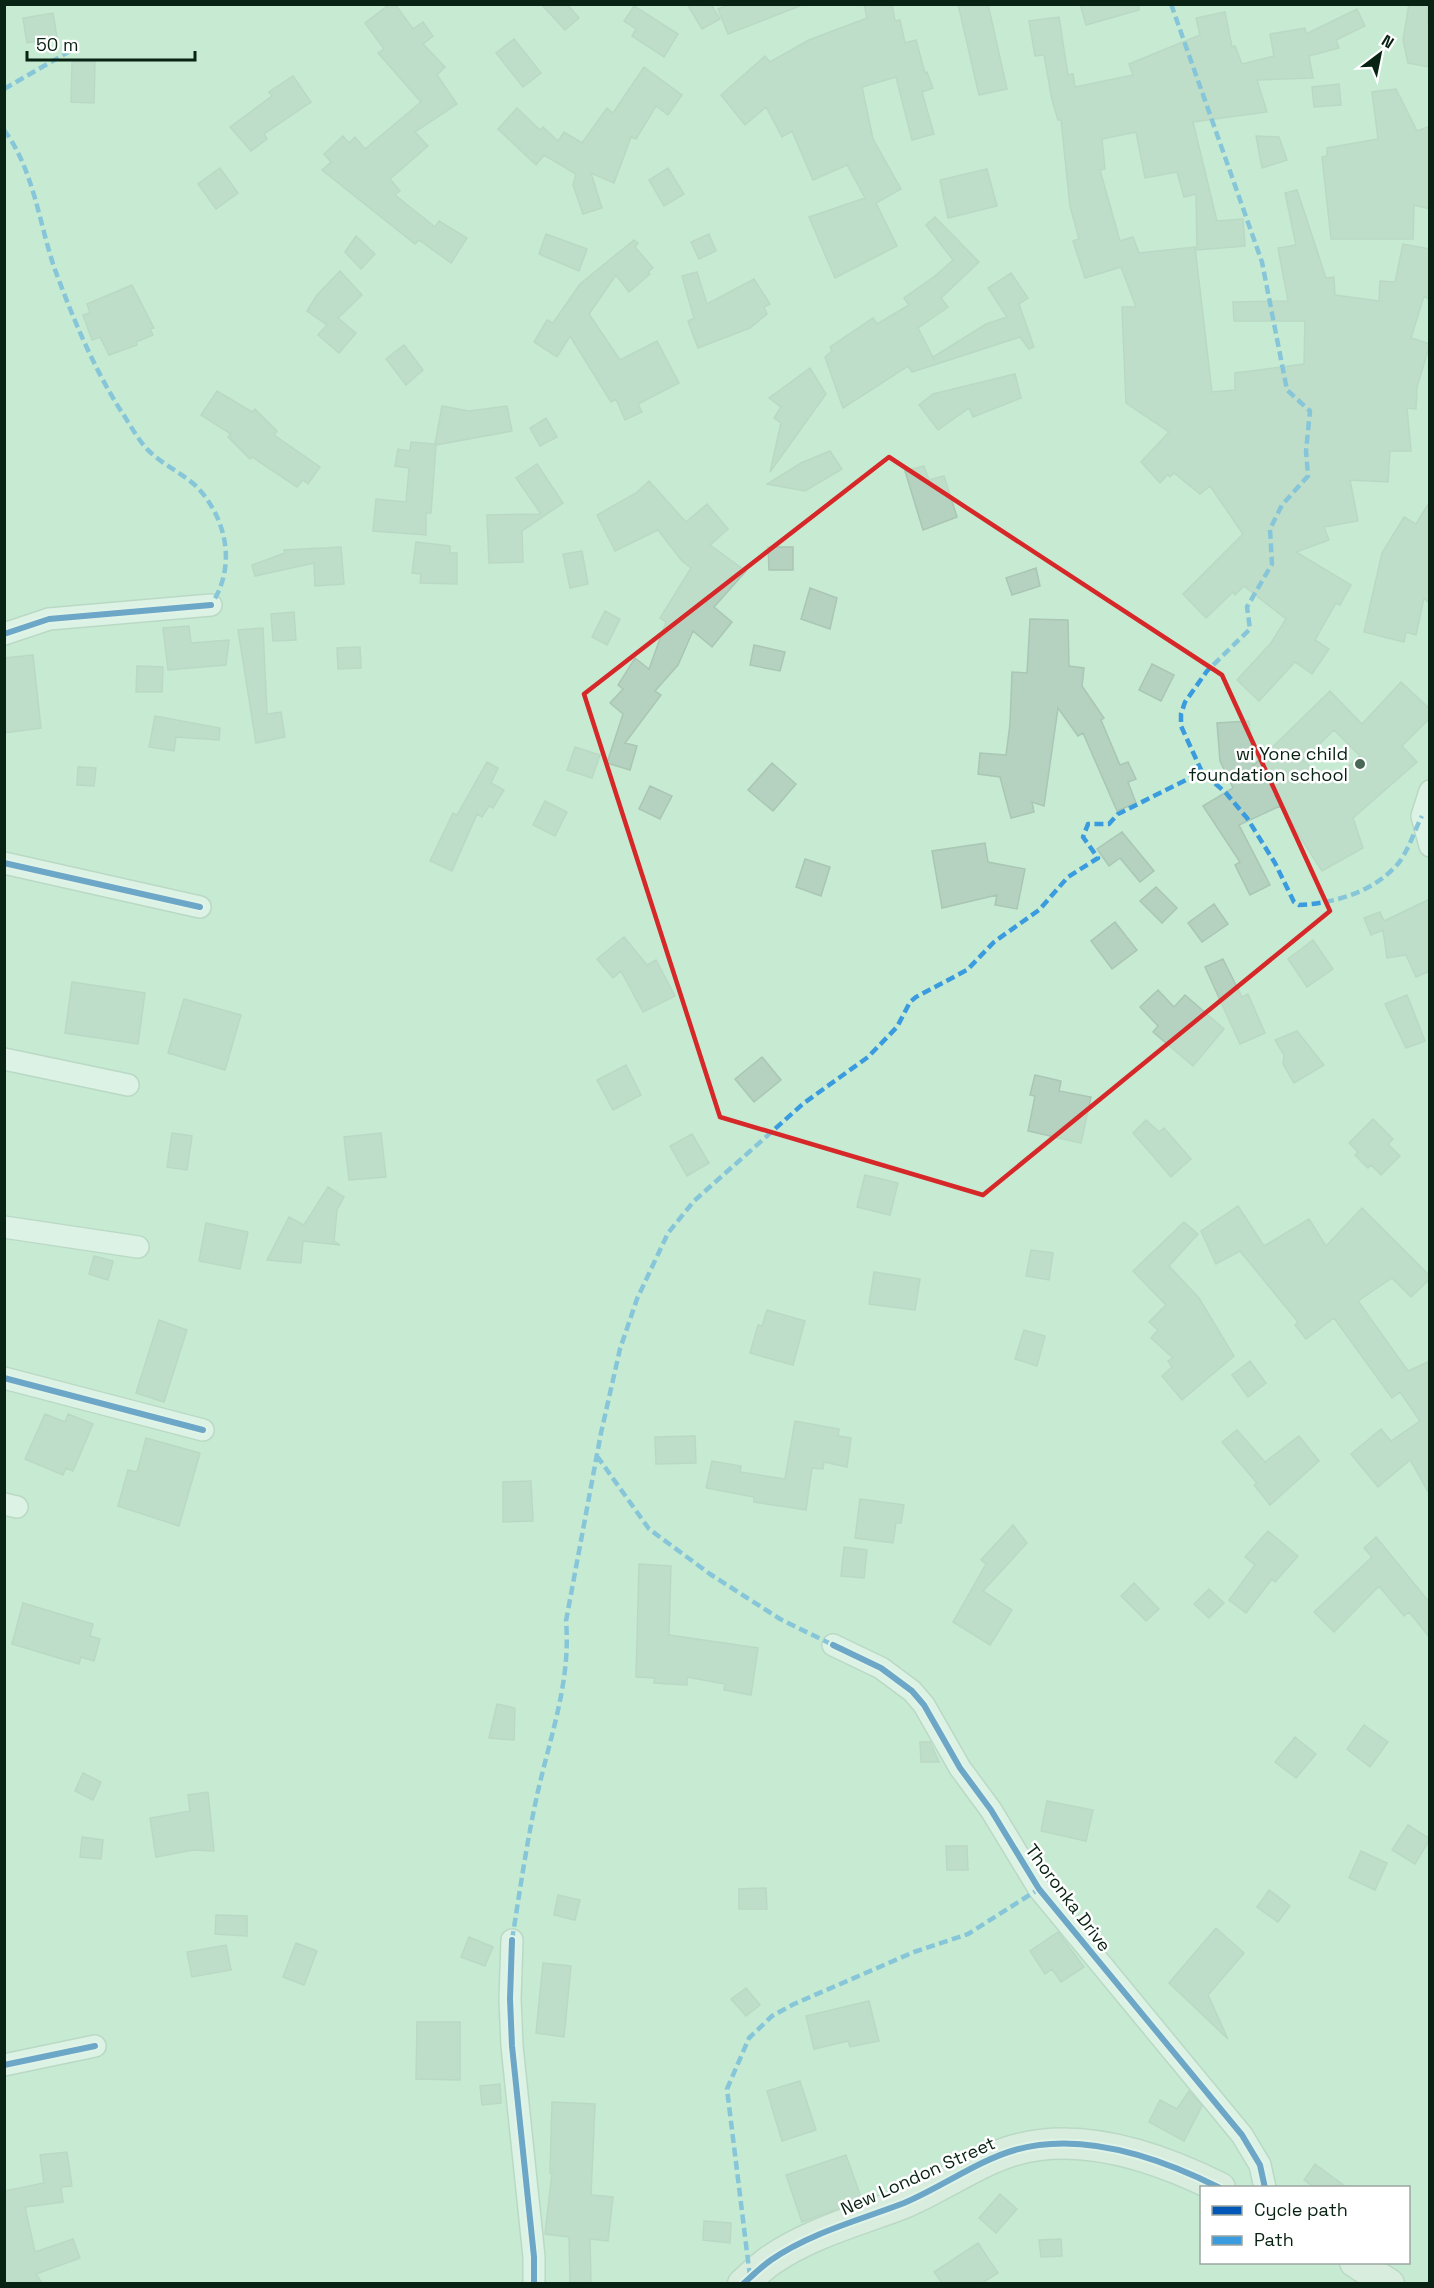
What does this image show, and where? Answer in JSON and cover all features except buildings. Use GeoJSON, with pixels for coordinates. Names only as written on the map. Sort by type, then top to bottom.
{"type":"FeatureCollection","features":[{"type":"Feature","properties":{"kind":"street"},"geometry":{"type":"LineString","coordinates":[[4,634],[49,619],[211,604]]}},
{"type":"Feature","properties":{"kind":"street"},"geometry":{"type":"LineString","coordinates":[[1430,791],[1422,816],[1430,846]]}},
{"type":"Feature","properties":{"kind":"street"},"geometry":{"type":"LineString","coordinates":[[4,863],[200,907]]}},
{"type":"Feature","properties":{"kind":"street"},"geometry":{"type":"LineString","coordinates":[[4,1059],[128,1085]]}},
{"type":"Feature","properties":{"kind":"street"},"geometry":{"type":"LineString","coordinates":[[4,1227],[138,1247]]}},
{"type":"Feature","properties":{"kind":"street"},"geometry":{"type":"LineString","coordinates":[[4,1378],[203,1430]]}},
{"type":"Feature","properties":{"kind":"street","name":"Thoronka Drive"},"geometry":{"type":"LineString","coordinates":[[833,1645],[897,1678],[924,1706],[960,1768],[991,1810],[1039,1889],[1242,2135],[1260,2164],[1264,2186]]}},
{"type":"Feature","properties":{"kind":"street"},"geometry":{"type":"LineString","coordinates":[[512,1940],[512,2046],[534,2257],[534,2283]]}},
{"type":"Feature","properties":{"kind":"street"},"geometry":{"type":"LineString","coordinates":[[4,2066],[95,2046]]}},
{"type":"Feature","properties":{"kind":"street","name":"New London Street"},"geometry":{"type":"LineString","coordinates":[[743,2283],[770,2260],[795,2247],[913,2199],[1003,2155],[1025,2148],[1077,2146],[1128,2152],[1177,2167],[1218,2186]]}},
{"type":"Feature","properties":{"kind":"street"},"geometry":{"type":"LineString","coordinates":[[1358,2264],[1389,2283]]}},
{"type":"Feature","properties":{"kind":"highlighted area"},"geometry":{"type":"Polygon","coordinates":[[[889,457],[1222,675],[1330,911],[983,1195],[720,1117],[584,694],[889,457]]]}},
{"type":"Feature","properties":{"kind":"marked path"},"geometry":{"type":"LineString","coordinates":[[1171,4],[1262,262],[1287,390],[1310,411],[1306,451],[1308,476],[1282,505],[1270,529],[1272,564],[1247,607],[1250,629],[1207,671],[1185,702],[1181,714],[1181,726],[1202,772],[1226,793],[1247,818],[1275,863],[1294,902],[1299,905],[1338,899],[1364,890],[1375,883],[1396,866],[1404,855],[1422,816]]}},
{"type":"Feature","properties":{"kind":"marked path"},"geometry":{"type":"LineString","coordinates":[[4,89],[77,47]]}},
{"type":"Feature","properties":{"kind":"marked path"},"geometry":{"type":"LineString","coordinates":[[4,130],[14,145],[29,178],[54,267],[101,377],[146,448],[198,488],[216,515],[222,530],[226,560],[224,576],[211,605]]}},
{"type":"Feature","properties":{"kind":"marked path"},"geometry":{"type":"LineString","coordinates":[[512,1940],[534,1809],[563,1686],[567,1643],[566,1621],[601,1433],[620,1349],[637,1299],[668,1233],[694,1201],[804,1103],[868,1057],[897,1027],[910,1002],[967,970],[994,942],[1039,910],[1068,877],[1098,858],[1083,837],[1088,824],[1109,824],[1118,814],[1202,772]]}},
{"type":"Feature","properties":{"kind":"marked path"},"geometry":{"type":"LineString","coordinates":[[597,1456],[649,1529],[710,1574],[780,1619],[833,1645]]}},
{"type":"Feature","properties":{"kind":"marked path"},"geometry":{"type":"LineString","coordinates":[[750,2277],[727,2089],[749,2038],[772,2016],[794,2004],[914,1952],[968,1934],[1039,1889]]}},
{"type":"Feature","properties":{"kind":"cycle path"},"geometry":{"type":"LineString","coordinates":[[4,634],[49,619],[211,605]]}},
{"type":"Feature","properties":{"kind":"cycle path"},"geometry":{"type":"LineString","coordinates":[[4,863],[200,907]]}},
{"type":"Feature","properties":{"kind":"cycle path"},"geometry":{"type":"LineString","coordinates":[[4,1378],[203,1430]]}},
{"type":"Feature","properties":{"kind":"cycle path"},"geometry":{"type":"LineString","coordinates":[[833,1645],[881,1668],[912,1691],[924,1705],[960,1768],[991,1810],[1039,1889],[1242,2135],[1260,2165],[1265,2186]]}},
{"type":"Feature","properties":{"kind":"cycle path"},"geometry":{"type":"LineString","coordinates":[[512,1940],[510,1999],[512,2046],[534,2257],[534,2284]]}},
{"type":"Feature","properties":{"kind":"cycle path"},"geometry":{"type":"LineString","coordinates":[[4,2065],[95,2046]]}},
{"type":"Feature","properties":{"kind":"cycle path"},"geometry":{"type":"LineString","coordinates":[[743,2284],[771,2260],[802,2242],[904,2203],[988,2160],[1015,2150],[1041,2145],[1093,2146],[1146,2158],[1216,2186]]}},
{"type":"Feature","properties":{"kind":"place","name":"wi Yone child foundation school"},"geometry":{"type":"Point","coordinates":[1360,764]}}]}
